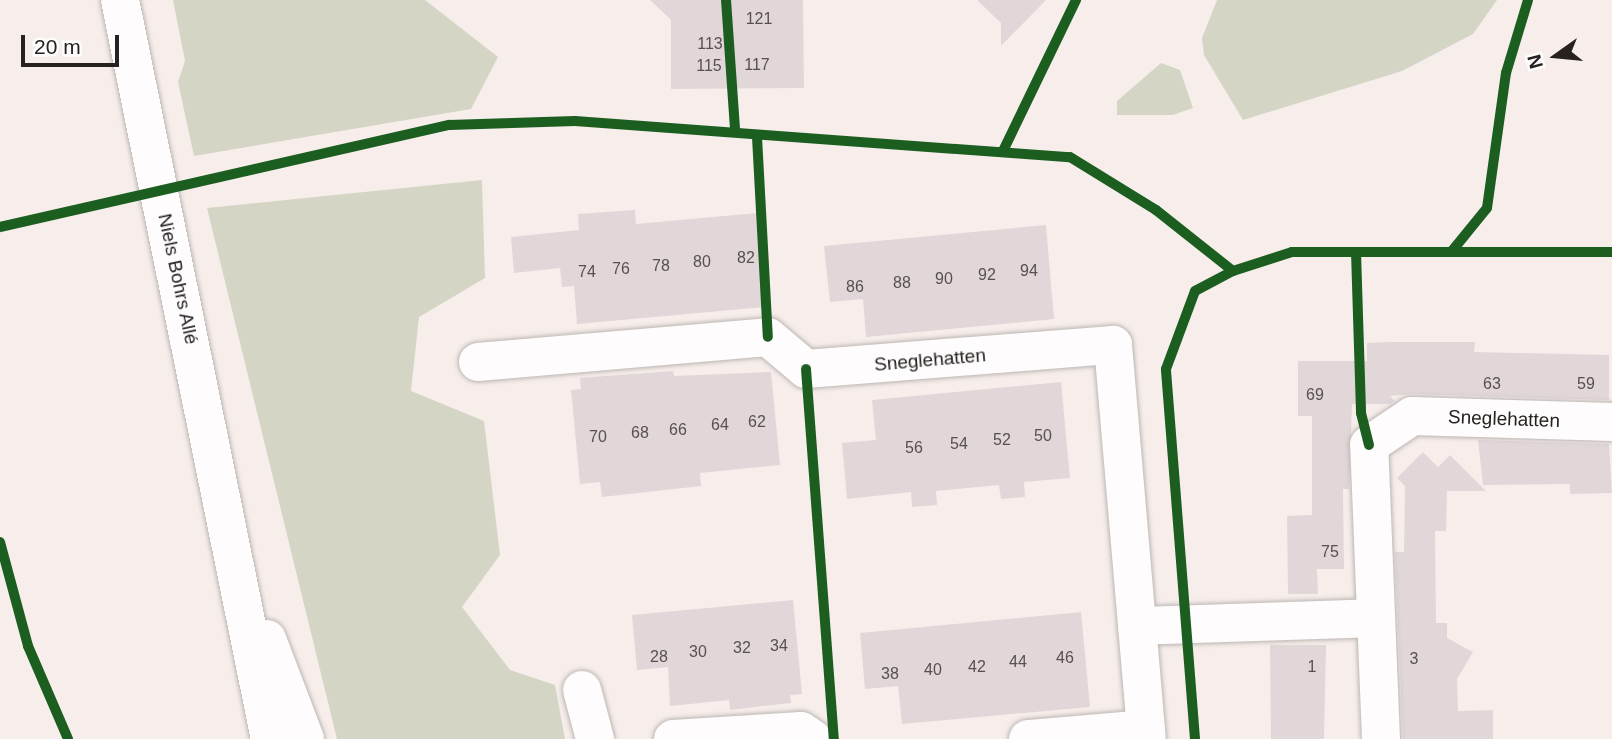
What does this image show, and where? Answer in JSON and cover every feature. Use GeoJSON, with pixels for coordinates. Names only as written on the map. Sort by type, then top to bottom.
{"type":"FeatureCollection","features":[{"type":"Feature","properties":{"kind":"street","name":"Niels Bohrs Allé"},"geometry":{"type":"LineString","coordinates":[[120,0],[236,558],[270,739]]}},
{"type":"Feature","properties":{"kind":"street","name":"Sneglehatten"},"geometry":{"type":"LineString","coordinates":[[478,362],[768,337],[806,369],[1114,345],[1147,734],[1027,739]]}},
{"type":"Feature","properties":{"kind":"street","name":"Sneglehatten"},"geometry":{"type":"LineString","coordinates":[[1381,739],[1369,444],[1412,416],[1612,422]]}},
{"type":"Feature","properties":{"kind":"street","name":"Niels Bohrs Allé"},"geometry":{"type":"LineString","coordinates":[[236,558],[305,739]]}},
{"type":"Feature","properties":{"kind":"street"},"geometry":{"type":"LineString","coordinates":[[1137,626],[1375,618]]}},
{"type":"Feature","properties":{"kind":"street"},"geometry":{"type":"LineString","coordinates":[[582,690],[595,739]]}},
{"type":"Feature","properties":{"kind":"street"},"geometry":{"type":"LineString","coordinates":[[673,739],[802,731],[813,739]]}},
{"type":"Feature","properties":{"kind":"green space"},"geometry":{"type":"Polygon","coordinates":[[[173,0],[425,0],[498,57],[471,109],[194,156],[178,82],[185,61],[173,0]]]}},
{"type":"Feature","properties":{"kind":"green space"},"geometry":{"type":"Polygon","coordinates":[[[1217,0],[1497,0],[1473,34],[1402,71],[1243,120],[1204,55],[1202,38],[1217,0]]]}},
{"type":"Feature","properties":{"kind":"green space"},"geometry":{"type":"Polygon","coordinates":[[[1161,63],[1180,70],[1193,108],[1173,115],[1117,115],[1117,101],[1161,63]]]}},
{"type":"Feature","properties":{"kind":"green space"},"geometry":{"type":"Polygon","coordinates":[[[482,180],[485,278],[419,317],[411,391],[484,421],[500,555],[462,607],[510,670],[555,685],[565,739],[337,739],[207,208],[482,180]]]}},
{"type":"Feature","properties":{"kind":"building"},"geometry":{"type":"Polygon","coordinates":[[[650,0],[803,0],[804,88],[671,89],[671,20],[650,0]]]}},
{"type":"Feature","properties":{"kind":"building"},"geometry":{"type":"Polygon","coordinates":[[[977,0],[1046,0],[1001,46],[1001,23],[977,0]]]}},
{"type":"Feature","properties":{"kind":"building"},"geometry":{"type":"Polygon","coordinates":[[[635,210],[636,224],[757,213],[765,307],[577,324],[574,286],[562,287],[560,268],[514,273],[511,237],[579,230],[578,214],[635,210]]]}},
{"type":"Feature","properties":{"kind":"building"},"geometry":{"type":"Polygon","coordinates":[[[1046,225],[1054,319],[866,337],[863,299],[830,302],[824,246],[1046,225]]]}},
{"type":"Feature","properties":{"kind":"building"},"geometry":{"type":"Polygon","coordinates":[[[1475,342],[1474,352],[1609,355],[1609,400],[1413,394],[1390,396],[1395,401],[1390,404],[1352,404],[1349,489],[1343,489],[1344,569],[1317,569],[1318,594],[1288,594],[1287,516],[1312,515],[1312,416],[1298,416],[1298,361],[1367,361],[1367,343],[1475,342]]]}},
{"type":"Feature","properties":{"kind":"building"},"geometry":{"type":"Polygon","coordinates":[[[673,371],[674,376],[771,372],[780,465],[700,473],[701,486],[602,497],[600,482],[580,484],[571,390],[581,389],[580,378],[673,371]]]}},
{"type":"Feature","properties":{"kind":"building"},"geometry":{"type":"Polygon","coordinates":[[[1061,382],[1070,478],[1024,482],[1025,497],[1001,499],[999,485],[936,491],[937,505],[912,507],[911,492],[847,499],[842,443],[876,440],[872,400],[1061,382]]]}},
{"type":"Feature","properties":{"kind":"building"},"geometry":{"type":"Polygon","coordinates":[[[1478,440],[1609,444],[1612,493],[1570,494],[1570,484],[1483,485],[1478,440]]]}},
{"type":"Feature","properties":{"kind":"building"},"geometry":{"type":"Polygon","coordinates":[[[1423,452],[1438,467],[1450,455],[1486,491],[1447,491],[1446,531],[1435,531],[1436,623],[1447,623],[1447,638],[1473,652],[1457,679],[1458,711],[1493,710],[1493,739],[1403,739],[1395,552],[1404,552],[1405,486],[1397,478],[1423,452]]]}},
{"type":"Feature","properties":{"kind":"building"},"geometry":{"type":"Polygon","coordinates":[[[793,600],[802,694],[790,695],[791,703],[730,710],[729,700],[670,706],[668,667],[637,670],[632,615],[793,600]]]}},
{"type":"Feature","properties":{"kind":"building"},"geometry":{"type":"Polygon","coordinates":[[[1081,612],[1090,707],[902,724],[898,686],[865,689],[860,633],[1081,612]]]}},
{"type":"Feature","properties":{"kind":"building"},"geometry":{"type":"Polygon","coordinates":[[[1270,645],[1326,645],[1324,739],[1271,739],[1270,645]]]}},
{"type":"Feature","properties":{"kind":"cycle path"},"geometry":{"type":"LineString","coordinates":[[726,0],[735,129]]}},
{"type":"Feature","properties":{"kind":"cycle path"},"geometry":{"type":"LineString","coordinates":[[1003,151],[1076,0]]}},
{"type":"Feature","properties":{"kind":"cycle path"},"geometry":{"type":"LineString","coordinates":[[1452,251],[1487,208],[1506,73],[1528,0]]}},
{"type":"Feature","properties":{"kind":"cycle path"},"geometry":{"type":"LineString","coordinates":[[0,227],[449,125],[575,121],[1070,157],[1156,210],[1233,271]]}},
{"type":"Feature","properties":{"kind":"cycle path"},"geometry":{"type":"LineString","coordinates":[[757,137],[768,337]]}},
{"type":"Feature","properties":{"kind":"cycle path"},"geometry":{"type":"LineString","coordinates":[[1195,739],[1166,369],[1195,291],[1233,271],[1292,252],[1612,252]]}},
{"type":"Feature","properties":{"kind":"cycle path"},"geometry":{"type":"LineString","coordinates":[[1356,252],[1361,413],[1369,445]]}},
{"type":"Feature","properties":{"kind":"cycle path"},"geometry":{"type":"LineString","coordinates":[[806,369],[834,739]]}},
{"type":"Feature","properties":{"kind":"cycle path"},"geometry":{"type":"LineString","coordinates":[[0,542],[28,646],[68,739]]}}]}
